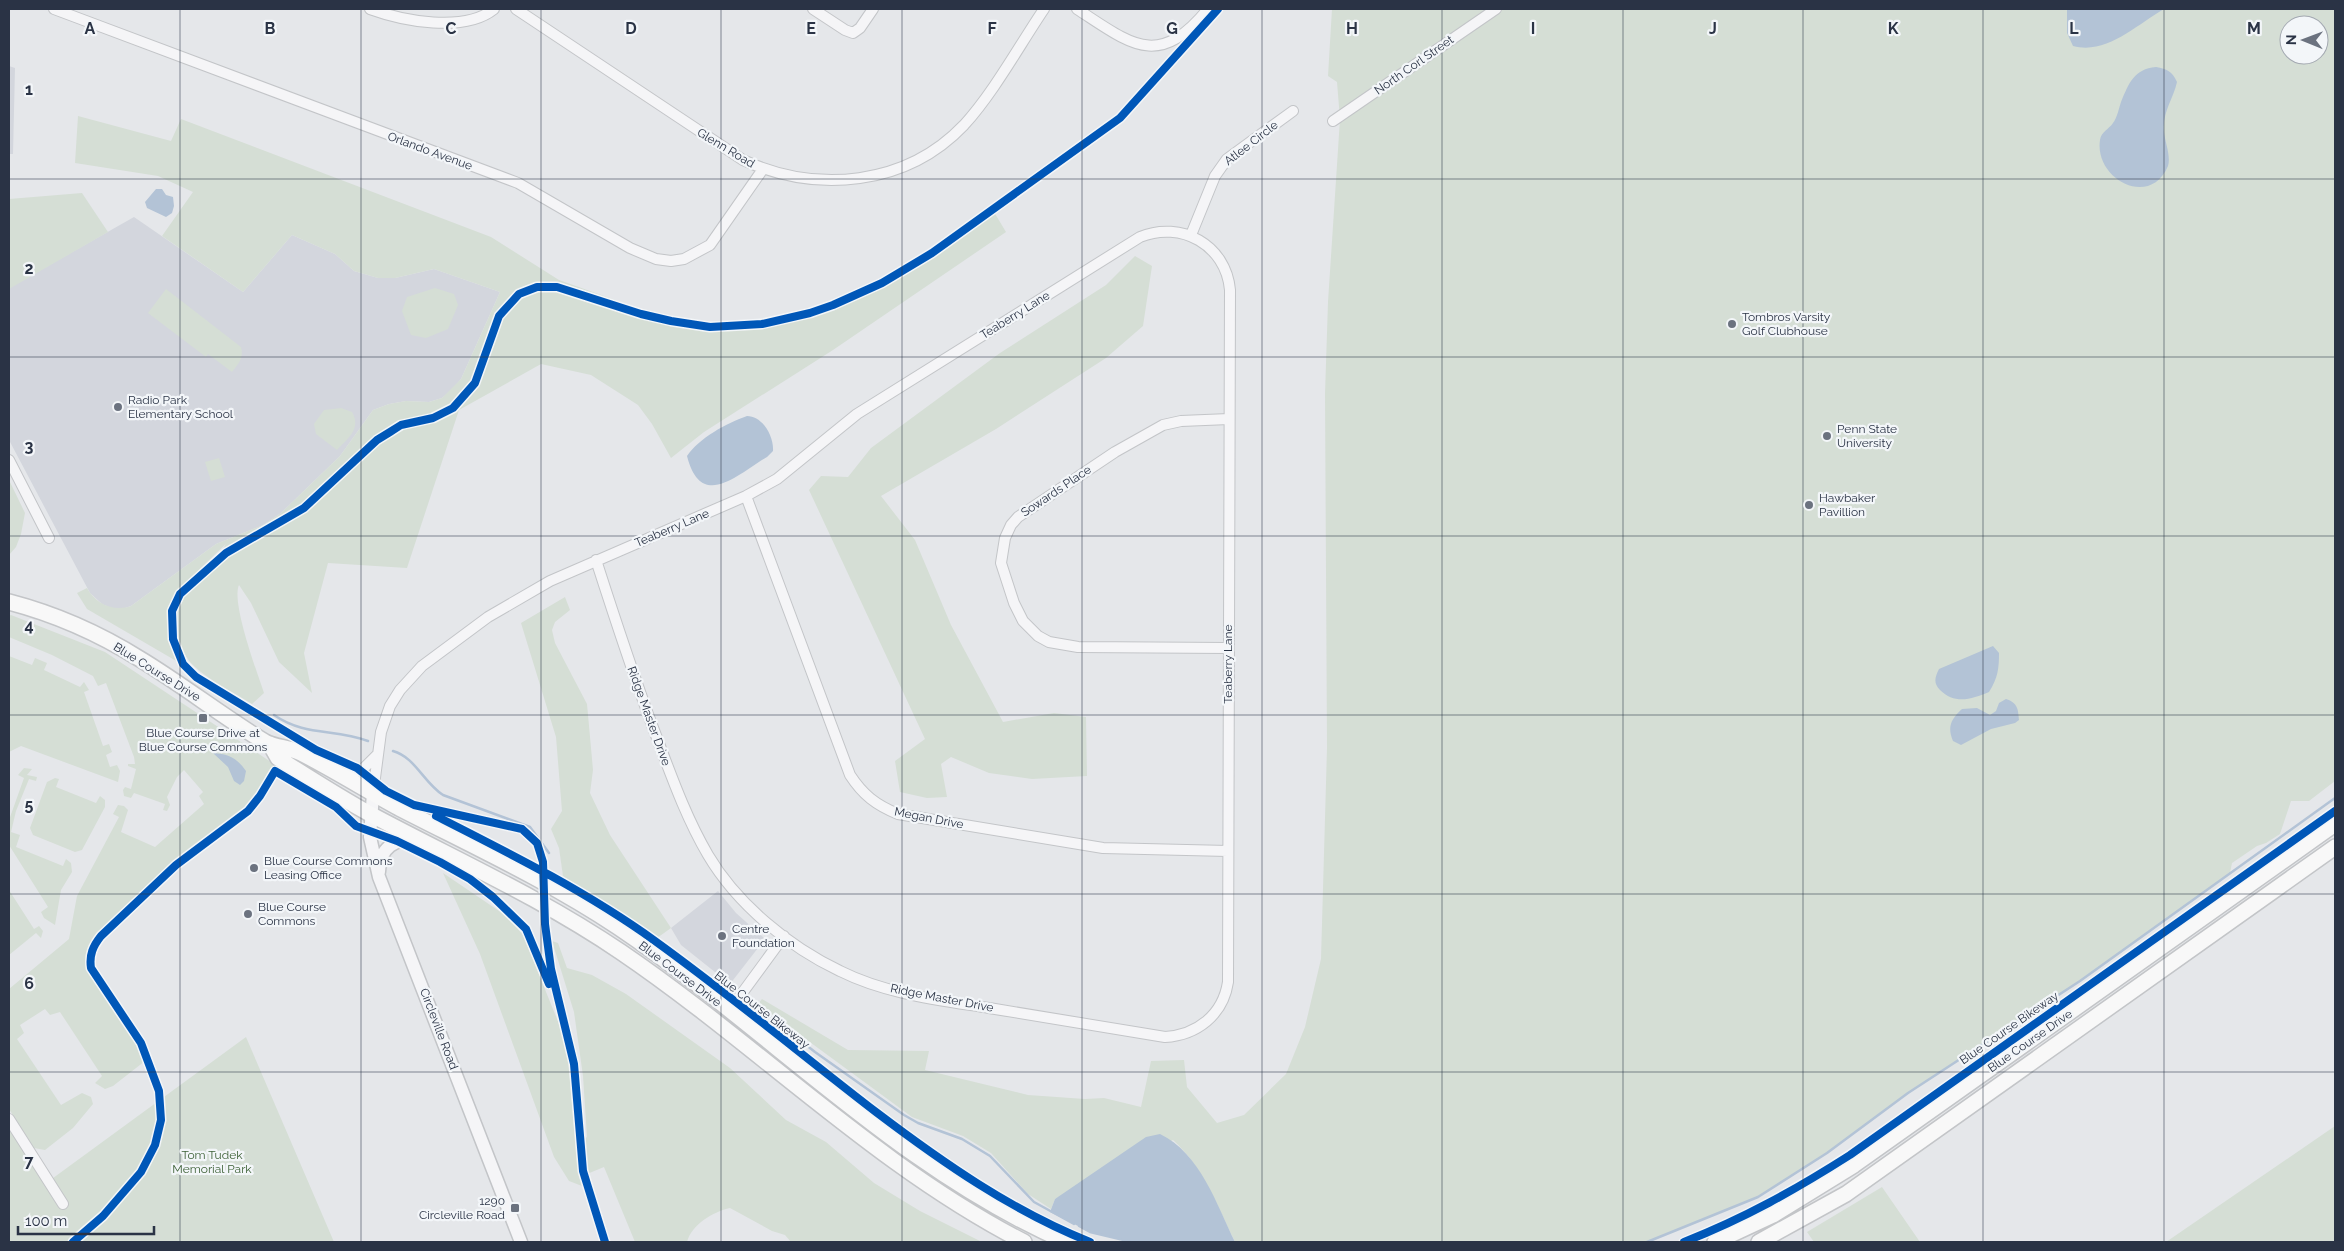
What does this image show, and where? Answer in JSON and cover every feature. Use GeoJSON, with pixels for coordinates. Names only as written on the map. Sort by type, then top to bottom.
{"type":"FeatureCollection","features":[{"type":"Feature","properties":{"kind":"main road","name":"Blue Course Drive"},"geometry":{"type":"LineString","coordinates":[[9,602],[59,618],[131,654],[270,744],[298,751],[373,793],[559,890],[643,945],[933,1168],[996,1207],[1067,1242]]}},
{"type":"Feature","properties":{"kind":"main road","name":"Blue Course Drive"},"geometry":{"type":"LineString","coordinates":[[270,744],[278,758],[371,814],[537,899],[622,953],[912,1175],[981,1220],[1024,1242]]}},
{"type":"Feature","properties":{"kind":"main road","name":"Blue Course Drive"},"geometry":{"type":"LineString","coordinates":[[1715,1242],[1773,1215],[1854,1165],[2335,824]]}},
{"type":"Feature","properties":{"kind":"main road","name":"Blue Course Drive"},"geometry":{"type":"LineString","coordinates":[[1759,1242],[1846,1194],[2335,848]]}},
{"type":"Feature","properties":{"kind":"street","name":"Orlando Avenue"},"geometry":{"type":"LineString","coordinates":[[54,9],[518,183],[630,248],[656,260],[671,261],[684,259],[710,245],[762,169]]}},
{"type":"Feature","properties":{"kind":"street"},"geometry":{"type":"LineString","coordinates":[[370,9],[394,17],[446,22],[476,19],[494,9]]}},
{"type":"Feature","properties":{"kind":"street","name":"Glenn Road"},"geometry":{"type":"LineString","coordinates":[[516,9],[718,145],[762,169],[810,180],[833,181],[864,177],[890,170],[916,160],[939,146],[964,125],[982,102],[1044,9]]}},
{"type":"Feature","properties":{"kind":"street"},"geometry":{"type":"LineString","coordinates":[[813,9],[845,30],[853,33],[860,28],[873,9]]}},
{"type":"Feature","properties":{"kind":"street"},"geometry":{"type":"LineString","coordinates":[[1077,9],[1126,40],[1149,46],[1171,42],[1180,38],[1194,26],[1208,9]]}},
{"type":"Feature","properties":{"kind":"street","name":"North Corl Street"},"geometry":{"type":"LineString","coordinates":[[1333,121],[1496,9]]}},
{"type":"Feature","properties":{"kind":"street","name":"Atlee Circle"},"geometry":{"type":"LineString","coordinates":[[1190,235],[1215,176],[1227,159],[1293,111]]}},
{"type":"Feature","properties":{"kind":"street","name":"Teaberry Lane"},"geometry":{"type":"LineString","coordinates":[[373,793],[381,732],[390,706],[413,674],[488,617],[550,581],[746,496],[795,466],[858,414],[1140,236],[1157,231],[1190,235],[1203,242],[1218,256],[1229,283],[1228,851]]}},
{"type":"Feature","properties":{"kind":"street","name":"Sowards Place"},"geometry":{"type":"LineString","coordinates":[[1228,648],[1078,647],[1049,642],[1031,630],[1023,621],[1014,603],[1001,562],[1005,538],[1010,525],[1018,517],[1029,507],[1115,452],[1163,425],[1181,421],[1229,419]]}},
{"type":"Feature","properties":{"kind":"street"},"geometry":{"type":"LineString","coordinates":[[9,460],[49,538]]}},
{"type":"Feature","properties":{"kind":"street","name":"Megan Drive"},"geometry":{"type":"LineString","coordinates":[[746,496],[850,775],[860,791],[870,800],[898,814],[1103,848],[1228,851]]}},
{"type":"Feature","properties":{"kind":"street","name":"Ridge Master Drive"},"geometry":{"type":"LineString","coordinates":[[596,560],[638,687],[690,821],[708,856],[749,906],[784,936],[841,972],[914,995],[1165,1037],[1175,1036],[1194,1030],[1208,1021],[1220,1006],[1227,990],[1228,851]]}},
{"type":"Feature","properties":{"kind":"street"},"geometry":{"type":"LineString","coordinates":[[338,774],[361,771],[372,762],[378,752]]}},
{"type":"Feature","properties":{"kind":"street","name":"Circleville Road"},"geometry":{"type":"LineString","coordinates":[[373,793],[371,849],[379,877],[521,1242]]}},
{"type":"Feature","properties":{"kind":"street"},"geometry":{"type":"LineString","coordinates":[[379,877],[380,859],[387,848],[401,840],[421,839]]}},
{"type":"Feature","properties":{"kind":"street"},"geometry":{"type":"LineString","coordinates":[[728,1011],[784,936]]}},
{"type":"Feature","properties":{"kind":"street"},"geometry":{"type":"LineString","coordinates":[[9,1119],[63,1204]]}},
{"type":"Feature","properties":{"kind":"shaded area"},"geometry":{"type":"Polygon","coordinates":[[[9,66],[15,68],[13,154],[9,154],[9,66]]]}},
{"type":"Feature","properties":{"kind":"shaded area"},"geometry":{"type":"Polygon","coordinates":[[[134,217],[243,292],[292,235],[335,254],[354,271],[378,278],[395,278],[434,269],[500,292],[461,379],[452,390],[442,398],[429,402],[406,401],[389,404],[373,410],[340,456],[281,513],[263,525],[216,544],[131,606],[122,609],[111,608],[102,604],[90,593],[9,440],[9,288],[134,217]]]}},
{"type":"Feature","properties":{"kind":"shaded area"},"geometry":{"type":"Polygon","coordinates":[[[718,891],[736,913],[765,939],[730,984],[681,945],[671,928],[718,891]]]}},
{"type":"Feature","properties":{"kind":"green space","name":"Penn State University"},"geometry":{"type":"Polygon","coordinates":[[[1332,9],[2335,9],[2335,781],[2309,801],[2291,801],[2280,834],[2266,843],[2257,846],[2232,863],[2230,873],[2080,981],[1908,1093],[1827,1153],[1758,1197],[1647,1242],[1235,1242],[1201,1174],[1173,1140],[1055,1199],[1051,1209],[1028,1194],[991,1153],[963,1136],[912,1117],[758,1004],[762,999],[848,1050],[929,1051],[925,1070],[1028,1095],[1085,1099],[1104,1098],[1141,1107],[1151,1061],[1184,1060],[1187,1087],[1217,1123],[1244,1115],[1286,1074],[1305,1027],[1321,959],[1327,748],[1325,394],[1328,302],[1340,119],[1337,82],[1328,76],[1332,9]]]}},
{"type":"Feature","properties":{"kind":"green space"},"geometry":{"type":"Polygon","coordinates":[[[78,116],[171,141],[181,119],[491,237],[559,280],[663,317],[741,326],[859,295],[994,212],[1006,232],[833,350],[704,432],[671,458],[652,424],[638,405],[591,375],[541,364],[459,410],[407,568],[328,563],[304,653],[312,693],[279,662],[251,603],[239,585],[237,594],[242,621],[264,693],[252,704],[214,681],[194,666],[184,653],[178,637],[176,620],[179,605],[194,582],[226,544],[185,584],[171,604],[168,614],[169,635],[178,662],[87,609],[77,593],[87,588],[95,598],[106,605],[118,608],[131,606],[216,544],[263,525],[281,513],[340,456],[373,410],[389,404],[406,401],[429,402],[442,398],[461,379],[500,292],[434,269],[395,278],[378,278],[354,271],[335,254],[292,235],[243,292],[162,236],[193,192],[158,176],[75,163],[78,116]]]}},
{"type":"Feature","properties":{"kind":"green space"},"geometry":{"type":"Polygon","coordinates":[[[82,193],[108,232],[9,289],[9,199],[82,193]]]}},
{"type":"Feature","properties":{"kind":"green space"},"geometry":{"type":"Polygon","coordinates":[[[1135,256],[1152,266],[1143,326],[1106,358],[996,429],[881,496],[915,540],[951,625],[1003,722],[1054,713],[1086,717],[1087,776],[1032,779],[989,773],[951,757],[941,764],[947,797],[927,798],[900,792],[895,761],[925,739],[809,490],[821,476],[848,477],[871,448],[1000,353],[1106,285],[1135,256]]]}},
{"type":"Feature","properties":{"kind":"green space"},"geometry":{"type":"Polygon","coordinates":[[[435,288],[454,294],[458,305],[448,329],[426,338],[411,335],[402,311],[407,297],[435,288]]]}},
{"type":"Feature","properties":{"kind":"green space"},"geometry":{"type":"Polygon","coordinates":[[[166,289],[241,347],[239,363],[232,372],[208,354],[206,357],[148,313],[166,289]]]}},
{"type":"Feature","properties":{"kind":"green space"},"geometry":{"type":"Polygon","coordinates":[[[341,408],[352,412],[355,424],[349,438],[337,450],[316,434],[314,424],[324,410],[341,408]]]}},
{"type":"Feature","properties":{"kind":"green space"},"geometry":{"type":"Polygon","coordinates":[[[219,458],[225,477],[211,481],[205,462],[219,458]]]}},
{"type":"Feature","properties":{"kind":"green space"},"geometry":{"type":"Polygon","coordinates":[[[9,480],[25,513],[21,534],[16,547],[9,555],[9,480]]]}},
{"type":"Feature","properties":{"kind":"green space"},"geometry":{"type":"Polygon","coordinates":[[[565,597],[570,610],[555,622],[552,630],[555,643],[587,704],[593,770],[590,793],[610,835],[671,928],[657,938],[563,876],[559,848],[551,829],[562,811],[556,737],[521,623],[565,597]]]}},
{"type":"Feature","properties":{"kind":"green space"},"geometry":{"type":"Polygon","coordinates":[[[11,615],[105,652],[277,766],[277,775],[247,809],[159,878],[90,946],[89,968],[137,1043],[145,1061],[113,1086],[105,1089],[95,1083],[102,1076],[60,1012],[50,1015],[45,1009],[20,1025],[24,1033],[17,1039],[61,1105],[82,1093],[91,1097],[93,1104],[73,1128],[45,1150],[34,1148],[9,1109],[9,989],[69,939],[77,896],[119,817],[113,814],[118,805],[124,806],[128,810],[121,832],[155,847],[204,804],[199,796],[203,792],[184,770],[177,777],[167,797],[170,805],[167,811],[163,810],[165,804],[134,793],[131,798],[124,796],[123,790],[125,787],[131,789],[136,769],[128,766],[128,764],[135,764],[134,757],[106,683],[98,686],[93,676],[52,655],[9,637],[9,616],[11,615]]]}},
{"type":"Feature","properties":{"kind":"green space"},"geometry":{"type":"Polygon","coordinates":[[[9,656],[32,665],[35,658],[47,663],[44,670],[80,687],[84,682],[89,690],[84,692],[103,746],[109,744],[112,752],[106,755],[110,767],[117,765],[120,771],[118,782],[21,746],[9,752],[9,656]]]}},
{"type":"Feature","properties":{"kind":"green space"},"geometry":{"type":"Polygon","coordinates":[[[24,768],[32,769],[27,775],[37,777],[36,781],[29,779],[16,811],[11,832],[20,835],[16,847],[63,866],[66,859],[71,863],[72,872],[61,890],[55,925],[44,918],[41,912],[48,907],[9,845],[9,820],[24,778],[18,775],[24,768]]]}},
{"type":"Feature","properties":{"kind":"green space"},"geometry":{"type":"Polygon","coordinates":[[[55,778],[59,779],[56,787],[96,803],[100,796],[105,800],[105,807],[82,850],[75,852],[33,835],[30,828],[47,782],[55,778]]]}},
{"type":"Feature","properties":{"kind":"green space"},"geometry":{"type":"Polygon","coordinates":[[[443,873],[508,917],[523,935],[559,1024],[568,1057],[576,1149],[582,1186],[569,1181],[554,1157],[480,954],[443,873]]]}},
{"type":"Feature","properties":{"kind":"green space"},"geometry":{"type":"Polygon","coordinates":[[[9,890],[34,929],[39,926],[43,931],[41,938],[36,933],[9,955],[9,890]]]}},
{"type":"Feature","properties":{"kind":"green space"},"geometry":{"type":"Polygon","coordinates":[[[552,941],[558,943],[567,968],[592,975],[626,994],[730,1068],[786,1120],[826,1142],[874,1183],[920,1211],[982,1242],[791,1242],[785,1235],[772,1231],[730,1208],[717,1212],[698,1224],[687,1242],[635,1242],[604,1167],[587,1174],[583,1140],[587,1137],[583,1076],[574,1012],[552,941]]]}},
{"type":"Feature","properties":{"kind":"green space","name":"Tom Tudek Memorial Park"},"geometry":{"type":"Polygon","coordinates":[[[246,1037],[334,1242],[9,1242],[9,1119],[49,1181],[246,1037]]]}},
{"type":"Feature","properties":{"kind":"green space"},"geometry":{"type":"Polygon","coordinates":[[[2335,1126],[2335,1242],[2166,1242],[2335,1126]]]}},
{"type":"Feature","properties":{"kind":"green space"},"geometry":{"type":"Polygon","coordinates":[[[1882,1187],[1920,1242],[1814,1242],[1807,1232],[1882,1187]]]}},
{"type":"Feature","properties":{"kind":"water"},"geometry":{"type":"Polygon","coordinates":[[[2067,9],[2164,9],[2121,37],[2098,46],[2086,48],[2073,46],[2067,33],[2067,9]]]}},
{"type":"Feature","properties":{"kind":"water"},"geometry":{"type":"Polygon","coordinates":[[[2156,67],[2169,71],[2177,82],[2166,112],[2164,125],[2169,162],[2160,179],[2149,186],[2137,187],[2125,184],[2114,177],[2106,167],[2100,154],[2100,140],[2117,116],[2121,102],[2133,78],[2142,71],[2156,67]]]}},
{"type":"Feature","properties":{"kind":"water"},"geometry":{"type":"Polygon","coordinates":[[[156,189],[162,189],[166,195],[173,197],[174,206],[172,213],[166,217],[147,208],[145,202],[156,189]]]}},
{"type":"Feature","properties":{"kind":"water"},"geometry":{"type":"Polygon","coordinates":[[[747,416],[763,423],[772,440],[773,451],[744,472],[721,484],[711,485],[701,482],[693,473],[687,456],[706,437],[747,416]]]}},
{"type":"Feature","properties":{"kind":"water"},"geometry":{"type":"Polygon","coordinates":[[[1993,646],[1999,653],[1999,663],[1996,677],[1989,692],[1976,697],[1958,699],[1946,695],[1936,685],[1935,680],[1939,669],[1993,646]]]}},
{"type":"Feature","properties":{"kind":"water"},"geometry":{"type":"Polygon","coordinates":[[[2006,699],[2013,702],[2017,707],[2019,720],[2015,723],[1991,729],[1961,745],[1953,741],[1950,727],[1955,716],[1962,709],[1977,708],[1990,715],[1996,711],[1999,703],[2006,699]]]}},
{"type":"Feature","properties":{"kind":"water"},"geometry":{"type":"Polygon","coordinates":[[[213,753],[224,754],[236,760],[243,767],[246,771],[244,781],[240,785],[234,781],[228,767],[213,753]]]}},
{"type":"Feature","properties":{"kind":"water"},"geometry":{"type":"Polygon","coordinates":[[[1160,1134],[1174,1143],[1197,1167],[1206,1181],[1235,1242],[1132,1242],[1090,1232],[1050,1212],[1055,1199],[1146,1137],[1160,1134]]]}},
{"type":"Feature","properties":{"kind":"waterway"},"geometry":{"type":"LineString","coordinates":[[274,715],[297,727],[356,737],[368,741]]}},
{"type":"Feature","properties":{"kind":"waterway"},"geometry":{"type":"LineString","coordinates":[[393,751],[401,754],[413,764],[430,784],[443,795],[530,827],[549,853]]}},
{"type":"Feature","properties":{"kind":"waterway"},"geometry":{"type":"LineString","coordinates":[[1647,1242],[1758,1197],[1827,1153],[1908,1093],[2080,981],[2335,798]]}},
{"type":"Feature","properties":{"kind":"waterway"},"geometry":{"type":"LineString","coordinates":[[754,1004],[815,1052],[904,1115],[918,1123],[962,1139],[990,1156],[1034,1202],[1074,1224]]}},
{"type":"Feature","properties":{"kind":"waterway"},"geometry":{"type":"LineString","coordinates":[[1079,1226],[1090,1232],[1132,1242]]}},
{"type":"Feature","properties":{"kind":"cycle path"},"geometry":{"type":"LineString","coordinates":[[605,1242],[583,1171],[574,1064],[551,969],[545,924],[543,862],[537,843],[522,829],[414,805],[386,791],[357,768],[316,750],[196,677],[183,664],[173,639],[172,611],[180,594],[226,553],[304,508],[377,440],[401,425],[433,418],[453,408],[475,383],[499,316],[519,294],[537,287],[557,287],[641,314],[710,327],[762,324],[810,313],[833,305],[882,283],[932,253],[1120,118],[1218,9]]}},
{"type":"Feature","properties":{"kind":"cycle path"},"geometry":{"type":"LineString","coordinates":[[73,1242],[103,1216],[141,1172],[155,1145],[161,1120],[159,1091],[141,1043],[91,968],[91,955],[94,947],[101,936],[176,865],[248,811],[260,796],[275,771],[336,807],[356,826],[397,841],[470,879],[493,897],[526,929],[549,984]]}},
{"type":"Feature","properties":{"kind":"cycle path","name":"Blue Course Bikeway"},"geometry":{"type":"LineString","coordinates":[[1684,1242],[1769,1203],[1850,1155],[2335,811]]}},
{"type":"Feature","properties":{"kind":"cycle path","name":"Blue Course Bikeway"},"geometry":{"type":"LineString","coordinates":[[436,816],[548,874],[603,906],[711,982],[876,1112],[952,1167],[1033,1216],[1090,1242]]}},
{"type":"Feature","properties":{"kind":"place","name":"Tombros Varsity Golf Clubhouse"},"geometry":{"type":"Point","coordinates":[1732,324]}},
{"type":"Feature","properties":{"kind":"place","name":"Radio Park Elementary School"},"geometry":{"type":"Point","coordinates":[118,407]}},
{"type":"Feature","properties":{"kind":"place","name":"Penn State University"},"geometry":{"type":"Point","coordinates":[1827,436]}},
{"type":"Feature","properties":{"kind":"place","name":"Hawbaker Pavillion"},"geometry":{"type":"Point","coordinates":[1809,505]}},
{"type":"Feature","properties":{"kind":"place","name":"Blue Course Drive at Blue Course Commons"},"geometry":{"type":"Point","coordinates":[203,718]}},
{"type":"Feature","properties":{"kind":"place","name":"Blue Course Commons Leasing Office"},"geometry":{"type":"Point","coordinates":[254,868]}},
{"type":"Feature","properties":{"kind":"place","name":"Blue Course Commons"},"geometry":{"type":"Point","coordinates":[248,914]}},
{"type":"Feature","properties":{"kind":"place","name":"Centre Foundation"},"geometry":{"type":"Point","coordinates":[722,936]}},
{"type":"Feature","properties":{"kind":"place","name":"1290 Circleville Road"},"geometry":{"type":"Point","coordinates":[515,1208]}}]}
